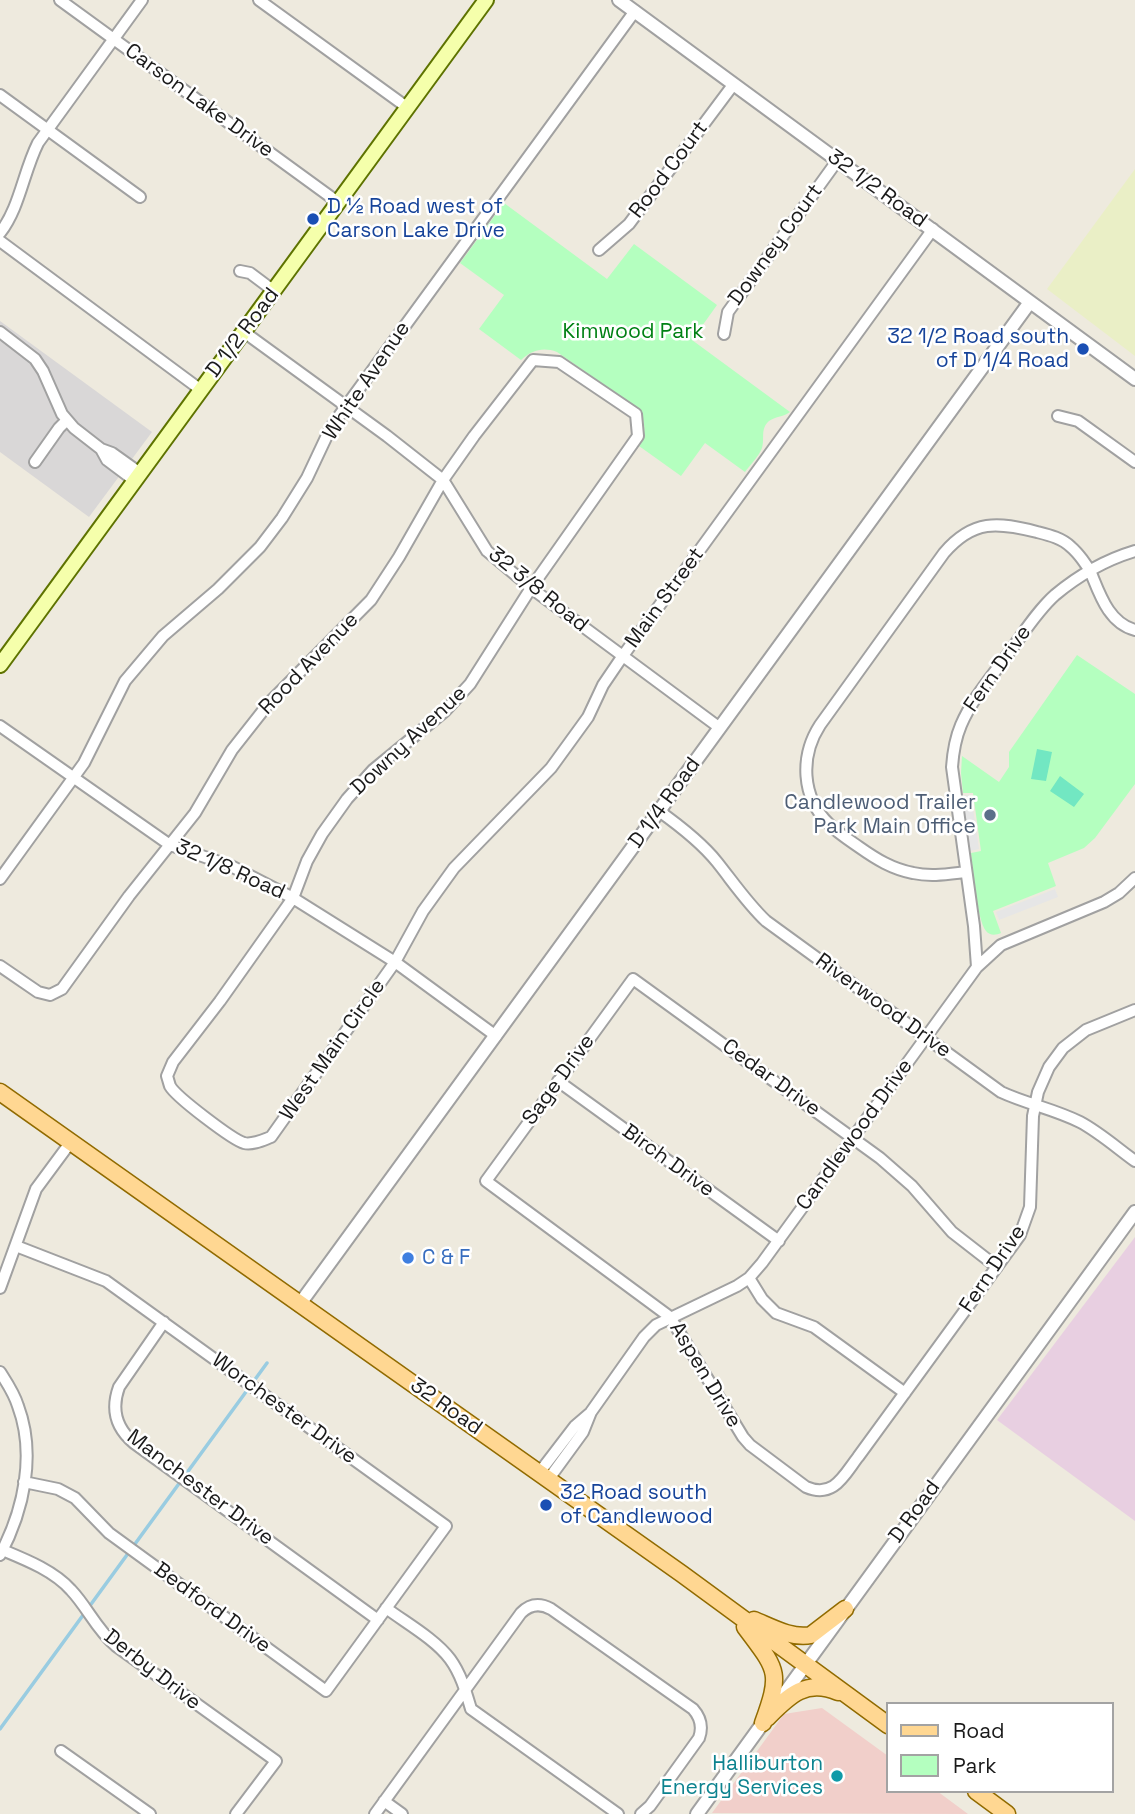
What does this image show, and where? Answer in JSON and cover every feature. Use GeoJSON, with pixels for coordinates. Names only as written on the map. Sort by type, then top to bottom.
{"type":"FeatureCollection","features":[{"type":"Feature","properties":{"kind":"main road","name":"D 1/2 Road"},"geometry":{"type":"LineString","coordinates":[[0,665],[486,0]]}},
{"type":"Feature","properties":{"kind":"main road","name":"32 Road"},"geometry":{"type":"LineString","coordinates":[[0,1092],[735,1613],[886,1723]]}},
{"type":"Feature","properties":{"kind":"main road"},"geometry":{"type":"LineString","coordinates":[[735,1613],[804,1637],[811,1635],[845,1609]]}},
{"type":"Feature","properties":{"kind":"main road"},"geometry":{"type":"LineString","coordinates":[[735,1613],[768,1658],[775,1678],[773,1694],[763,1723]]}},
{"type":"Feature","properties":{"kind":"main road"},"geometry":{"type":"LineString","coordinates":[[763,1723],[791,1695],[804,1689],[833,1690],[855,1700]]}},
{"type":"Feature","properties":{"kind":"main road"},"geometry":{"type":"LineString","coordinates":[[979,1793],[1007,1814]]}},
{"type":"Feature","properties":{"kind":"street","name":"Carson Lake Drive"},"geometry":{"type":"LineString","coordinates":[[60,0],[339,202]]}},
{"type":"Feature","properties":{"kind":"street"},"geometry":{"type":"LineString","coordinates":[[0,233],[15,206],[32,156],[47,130],[142,0]]}},
{"type":"Feature","properties":{"kind":"street"},"geometry":{"type":"LineString","coordinates":[[259,0],[408,108]]}},
{"type":"Feature","properties":{"kind":"street","name":"32 1/2 Road"},"geometry":{"type":"LineString","coordinates":[[619,0],[1135,379]]}},
{"type":"Feature","properties":{"kind":"street","name":"White Avenue"},"geometry":{"type":"LineString","coordinates":[[0,879],[84,763],[125,681],[163,636],[218,589],[260,547],[307,478],[331,427],[635,11]]}},
{"type":"Feature","properties":{"kind":"street","name":"Rood Court"},"geometry":{"type":"LineString","coordinates":[[599,250],[629,224],[733,85]]}},
{"type":"Feature","properties":{"kind":"street"},"geometry":{"type":"LineString","coordinates":[[0,95],[140,197]]}},
{"type":"Feature","properties":{"kind":"street","name":"Downey Court"},"geometry":{"type":"LineString","coordinates":[[724,334],[728,312],[837,160]]}},
{"type":"Feature","properties":{"kind":"street","name":"Main Street"},"geometry":{"type":"LineString","coordinates":[[395,962],[423,911],[454,868],[551,768],[588,717],[603,685],[622,657],[933,229]]}},
{"type":"Feature","properties":{"kind":"street"},"geometry":{"type":"LineString","coordinates":[[0,241],[201,390]]}},
{"type":"Feature","properties":{"kind":"street"},"geometry":{"type":"LineString","coordinates":[[240,271],[250,273],[274,291]]}},
{"type":"Feature","properties":{"kind":"street","name":"D 1/4 Road"},"geometry":{"type":"LineString","coordinates":[[299,1305],[1030,302]]}},
{"type":"Feature","properties":{"kind":"street","name":"32 3/8 Road"},"geometry":{"type":"LineString","coordinates":[[244,332],[443,480],[487,551],[531,588],[720,728]]}},
{"type":"Feature","properties":{"kind":"street"},"geometry":{"type":"LineString","coordinates":[[1,335],[29,354],[39,365],[67,420],[101,449],[107,460],[137,477]]}},
{"type":"Feature","properties":{"kind":"street","name":"Rood Avenue"},"geometry":{"type":"LineString","coordinates":[[0,966],[38,992],[50,995],[62,989],[129,896],[195,813],[232,750],[268,703],[371,600],[443,480],[533,360]]}},
{"type":"Feature","properties":{"kind":"street","name":"Downy Avenue"},"geometry":{"type":"LineString","coordinates":[[271,1137],[257,1143],[244,1143],[180,1097],[171,1087],[167,1076],[173,1062],[293,898],[307,861],[347,799],[373,770],[445,711],[470,684],[531,588],[638,436],[636,414],[559,362],[533,360]]}},
{"type":"Feature","properties":{"kind":"street"},"geometry":{"type":"LineString","coordinates":[[1058,416],[1078,421],[1135,462]]}},
{"type":"Feature","properties":{"kind":"street"},"geometry":{"type":"LineString","coordinates":[[35,462],[67,420]]}},
{"type":"Feature","properties":{"kind":"street"},"geometry":{"type":"LineString","coordinates":[[967,872],[934,875],[903,871],[873,857],[830,825],[817,808],[808,788],[806,767],[812,739],[836,703],[944,553],[954,542],[979,528],[1010,526],[1055,537],[1070,545],[1090,570],[1113,616],[1124,626],[1135,630]]}},
{"type":"Feature","properties":{"kind":"street","name":"Fern Drive"},"geometry":{"type":"LineString","coordinates":[[977,967],[974,926],[952,767],[960,726],[974,700],[1052,597],[1090,570],[1135,551]]}},
{"type":"Feature","properties":{"kind":"street","name":"32 1/8 Road"},"geometry":{"type":"LineString","coordinates":[[0,726],[170,845],[230,866],[293,898],[395,962],[496,1036]]}},
{"type":"Feature","properties":{"kind":"street","name":"Riverwood Drive"},"geometry":{"type":"LineString","coordinates":[[659,811],[716,860],[766,921],[1001,1092],[1082,1123],[1135,1161]]}},
{"type":"Feature","properties":{"kind":"street","name":"Candlewood Drive"},"geometry":{"type":"LineString","coordinates":[[544,1477],[575,1426],[591,1412],[644,1337],[656,1325],[750,1278],[977,967],[1001,945],[1104,902],[1135,878]]}},
{"type":"Feature","properties":{"kind":"street","name":"West Main Circle"},"geometry":{"type":"LineString","coordinates":[[271,1137],[395,962]]}},
{"type":"Feature","properties":{"kind":"street","name":"Sage Drive"},"geometry":{"type":"LineString","coordinates":[[486,1181],[633,979]]}},
{"type":"Feature","properties":{"kind":"street","name":"Cedar Drive"},"geometry":{"type":"LineString","coordinates":[[633,979],[880,1158],[912,1186],[952,1232],[997,1267]]}},
{"type":"Feature","properties":{"kind":"street","name":"Fern Drive"},"geometry":{"type":"LineString","coordinates":[[824,1490],[841,1480],[1020,1235],[1028,1217],[1032,1124],[1038,1092],[1049,1067],[1063,1048],[1086,1030],[1135,1010]]}},
{"type":"Feature","properties":{"kind":"street","name":"Birch Drive"},"geometry":{"type":"LineString","coordinates":[[558,1081],[779,1241]]}},
{"type":"Feature","properties":{"kind":"street"},"geometry":{"type":"LineString","coordinates":[[0,1288],[36,1189],[70,1143]]}},
{"type":"Feature","properties":{"kind":"street","name":"Aspen Drive"},"geometry":{"type":"LineString","coordinates":[[486,1181],[670,1317],[746,1441],[807,1487],[824,1490]]}},
{"type":"Feature","properties":{"kind":"street","name":"D Road"},"geometry":{"type":"LineString","coordinates":[[697,1814],[1135,1212]]}},
{"type":"Feature","properties":{"kind":"street","name":"Worchester Drive"},"geometry":{"type":"LineString","coordinates":[[16,1246],[106,1281],[446,1526],[378,1620]]}},
{"type":"Feature","properties":{"kind":"street"},"geometry":{"type":"LineString","coordinates":[[750,1278],[762,1299],[773,1310],[780,1315],[814,1326],[905,1393]]}},
{"type":"Feature","properties":{"kind":"street","name":"Manchester Drive"},"geometry":{"type":"LineString","coordinates":[[164,1322],[116,1394],[115,1410],[123,1432],[134,1443],[378,1620]]}},
{"type":"Feature","properties":{"kind":"street"},"geometry":{"type":"LineString","coordinates":[[0,1372],[13,1392],[23,1420],[27,1459],[17,1514],[1,1552]]}},
{"type":"Feature","properties":{"kind":"street","name":"Bedford Drive"},"geometry":{"type":"LineString","coordinates":[[24,1482],[58,1489],[75,1498],[109,1533],[326,1690],[378,1620]]}},
{"type":"Feature","properties":{"kind":"street","name":"Derby Drive"},"geometry":{"type":"LineString","coordinates":[[1,1552],[44,1570],[63,1582],[101,1632],[116,1646],[276,1761],[236,1814]]}},
{"type":"Feature","properties":{"kind":"street"},"geometry":{"type":"LineString","coordinates":[[375,1814],[521,1613],[529,1606],[539,1604],[551,1609],[693,1709],[699,1717],[699,1738],[650,1806],[641,1814]]}},
{"type":"Feature","properties":{"kind":"street"},"geometry":{"type":"LineString","coordinates":[[386,1608],[441,1649],[453,1664],[466,1689],[471,1709],[618,1814]]}},
{"type":"Feature","properties":{"kind":"street"},"geometry":{"type":"LineString","coordinates":[[61,1751],[150,1814]]}},
{"type":"Feature","properties":{"kind":"street"},"geometry":{"type":"LineString","coordinates":[[384,1801],[402,1814]]}},
{"type":"Feature","properties":{"kind":"shaded area"},"geometry":{"type":"Polygon","coordinates":[[[0,321],[152,432],[89,517],[0,452],[0,321]]]}},
{"type":"Feature","properties":{"kind":"shaded area"},"geometry":{"type":"Polygon","coordinates":[[[971,795],[979,849],[970,851],[962,796],[971,795]]]}},
{"type":"Feature","properties":{"kind":"shaded area"},"geometry":{"type":"Polygon","coordinates":[[[1055,889],[1058,897],[999,920],[996,912],[1055,889]]]}},
{"type":"Feature","properties":{"kind":"shaded area"},"geometry":{"type":"Polygon","coordinates":[[[1135,1237],[1135,1521],[997,1420],[1135,1237]]]}},
{"type":"Feature","properties":{"kind":"shaded area"},"geometry":{"type":"Polygon","coordinates":[[[822,1708],[886,1755],[886,1793],[940,1793],[968,1814],[712,1813],[784,1714],[822,1708]]]}},
{"type":"Feature","properties":{"kind":"green space"},"geometry":{"type":"Polygon","coordinates":[[[1135,169],[1135,356],[1047,289],[1135,169]]]}},
{"type":"Feature","properties":{"kind":"green space","name":"Kimwood Park"},"geometry":{"type":"Polygon","coordinates":[[[504,203],[607,279],[634,244],[717,305],[692,340],[790,412],[766,424],[762,448],[745,472],[705,443],[681,476],[639,446],[644,426],[636,407],[557,352],[538,350],[521,360],[479,329],[504,295],[460,263],[504,203]]]}},
{"type":"Feature","properties":{"kind":"green space"},"geometry":{"type":"Polygon","coordinates":[[[1077,655],[1135,694],[1135,784],[1095,838],[1084,848],[1048,863],[1056,886],[993,911],[1001,933],[991,934],[983,925],[976,894],[971,853],[981,851],[973,793],[963,793],[962,756],[999,782],[1009,767],[1009,752],[1077,655]]]}},
{"type":"Feature","properties":{"kind":"green space"},"geometry":{"type":"Polygon","coordinates":[[[1037,749],[1052,752],[1046,781],[1031,779],[1037,749]]]}},
{"type":"Feature","properties":{"kind":"green space"},"geometry":{"type":"Polygon","coordinates":[[[1060,776],[1084,794],[1074,807],[1050,791],[1060,776]]]}},
{"type":"Feature","properties":{"kind":"waterway"},"geometry":{"type":"LineString","coordinates":[[0,1729],[267,1363]]}},
{"type":"Feature","properties":{"kind":"place","name":"D ½ Road west of Carson Lake Drive"},"geometry":{"type":"Point","coordinates":[313,219]}},
{"type":"Feature","properties":{"kind":"place","name":"32 1/2 Road south of D 1/4 Road"},"geometry":{"type":"Point","coordinates":[1083,349]}},
{"type":"Feature","properties":{"kind":"place","name":"Candlewood Trailer Park Main Office"},"geometry":{"type":"Point","coordinates":[990,815]}},
{"type":"Feature","properties":{"kind":"place","name":"C & F"},"geometry":{"type":"Point","coordinates":[408,1258]}},
{"type":"Feature","properties":{"kind":"place","name":"32 Road south of Candlewood"},"geometry":{"type":"Point","coordinates":[546,1505]}},
{"type":"Feature","properties":{"kind":"place","name":"Halliburton Energy Services"},"geometry":{"type":"Point","coordinates":[837,1776]}}]}
